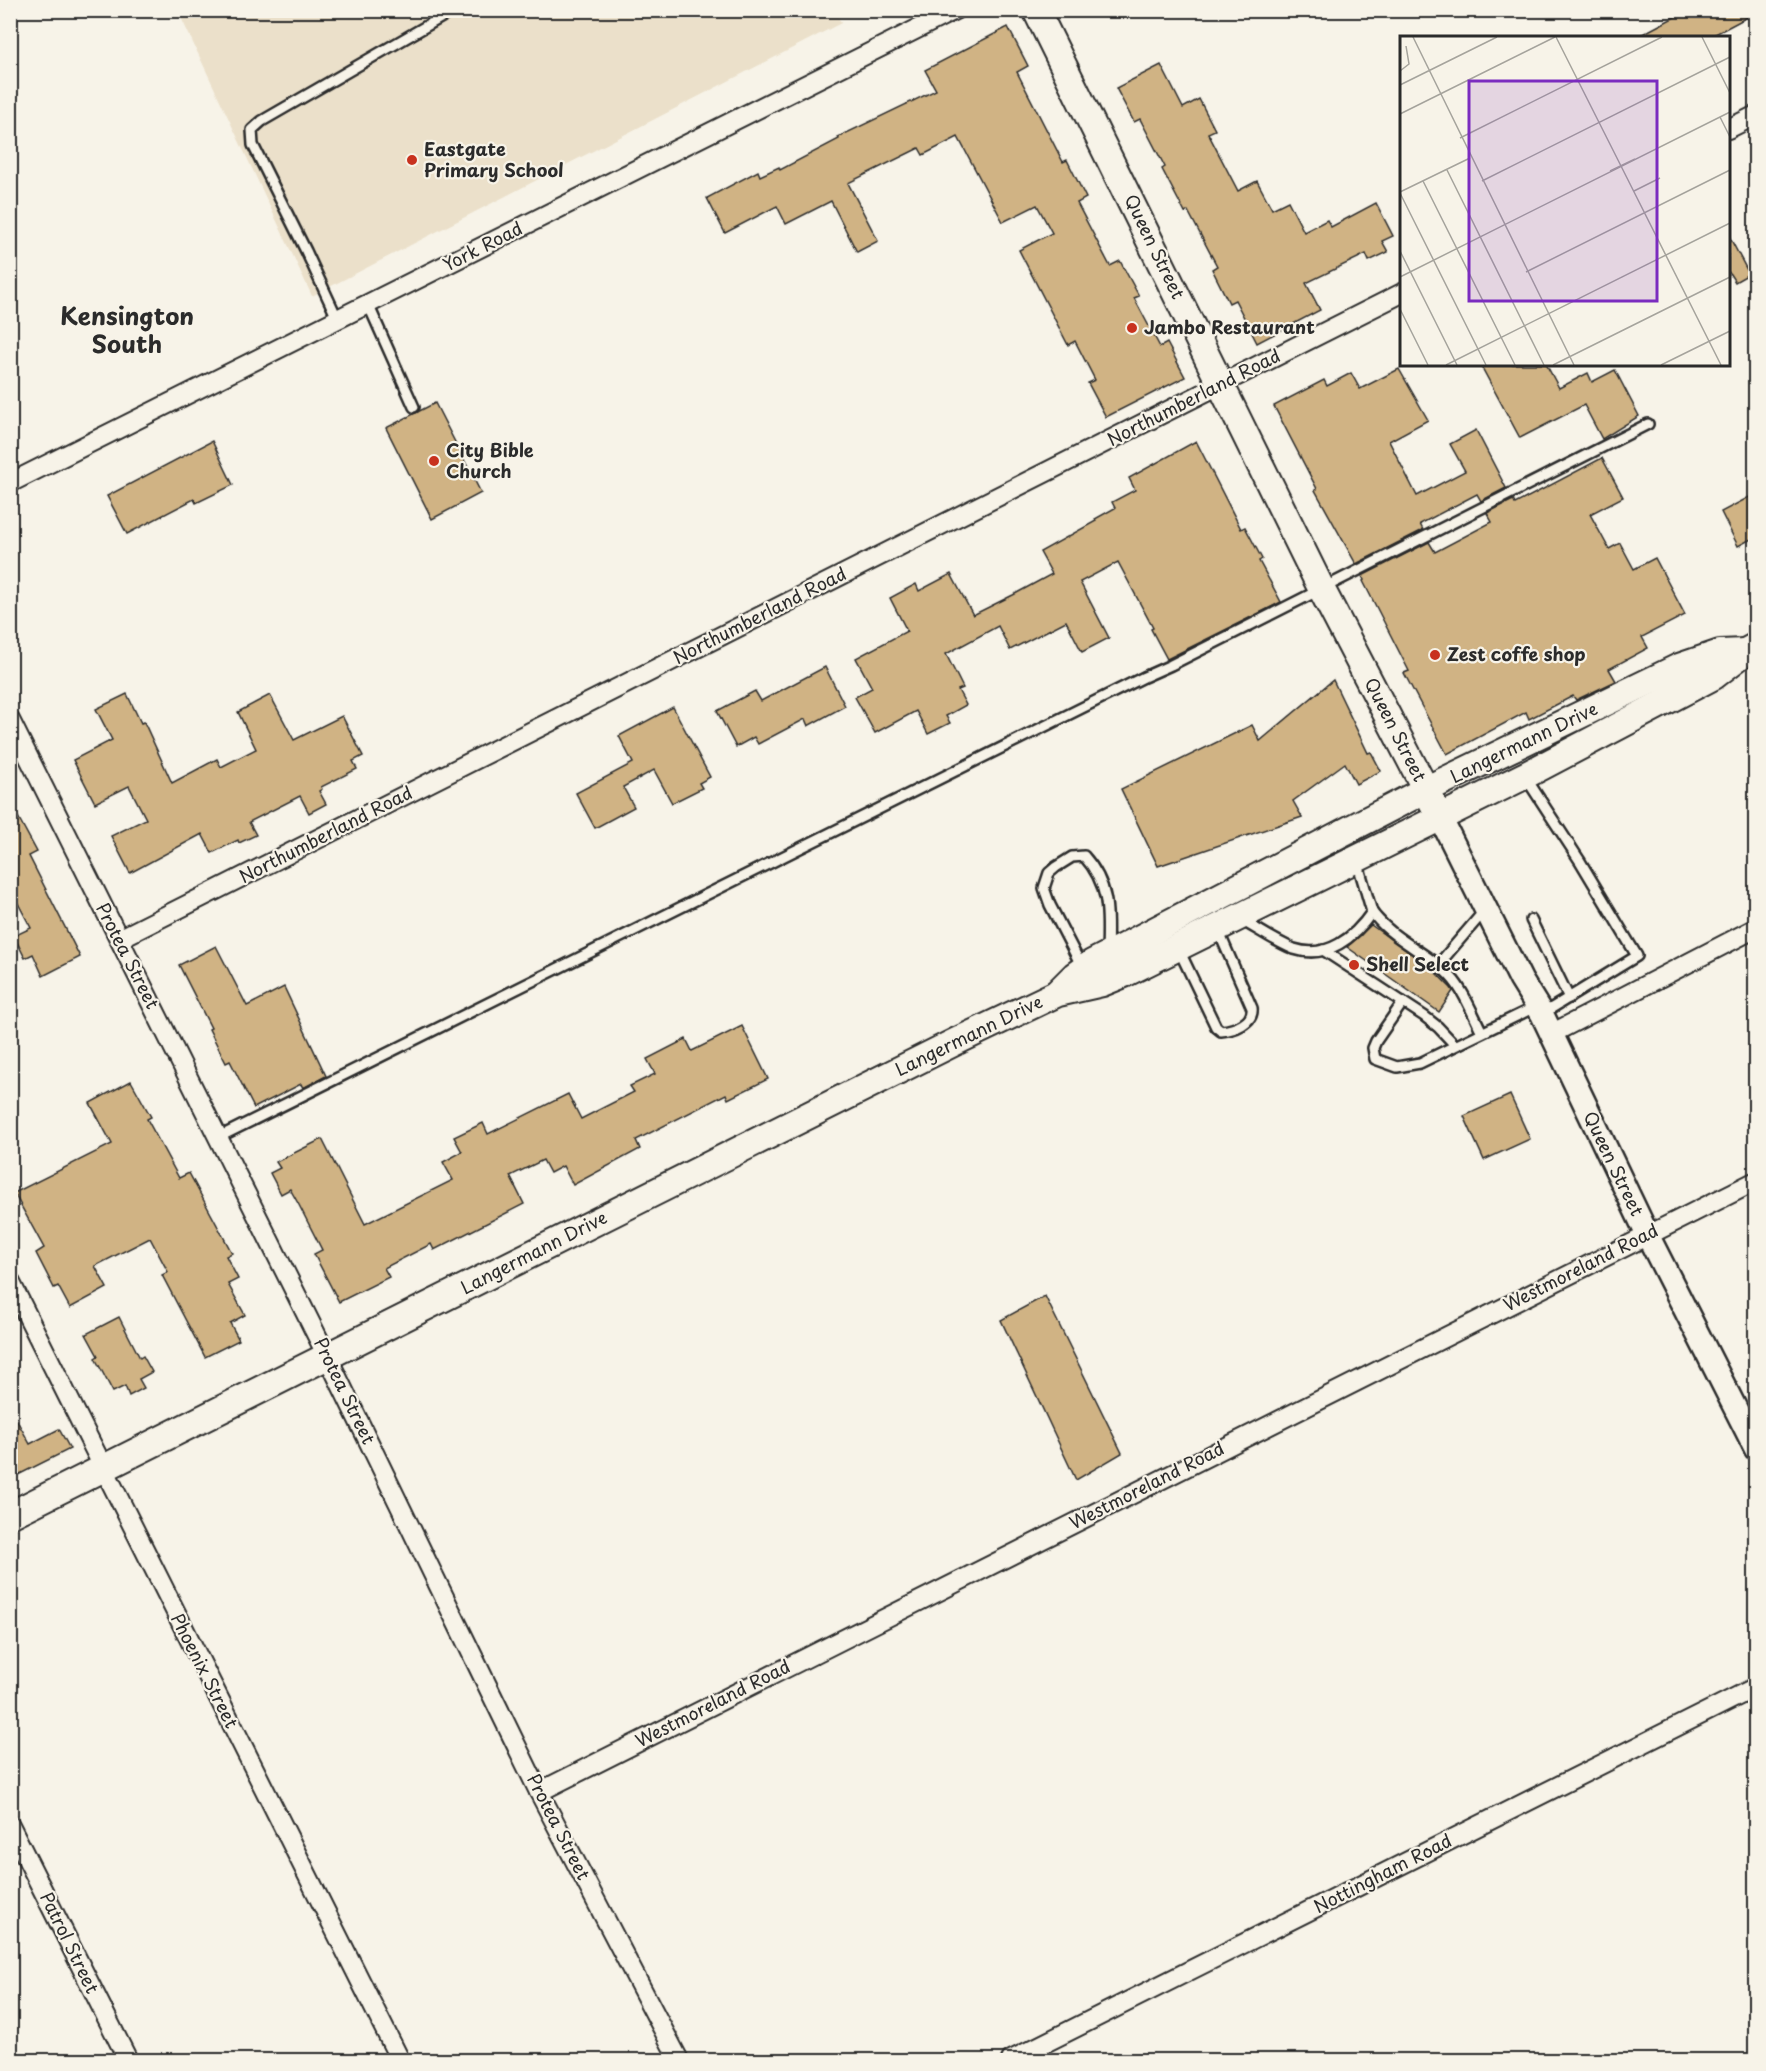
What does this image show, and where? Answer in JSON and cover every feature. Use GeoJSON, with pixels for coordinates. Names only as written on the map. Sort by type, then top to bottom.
{"type":"FeatureCollection","features":[{"type":"Feature","properties":{"kind":"main road","name":"Queen Street"},"geometry":{"type":"LineString","coordinates":[[1036,10],[1322,590],[1440,817]]}},
{"type":"Feature","properties":{"kind":"main road","name":"Langermann Drive"},"geometry":{"type":"LineString","coordinates":[[1058,993],[1083,969],[1425,790],[1679,667],[1720,653],[1750,649]]}},
{"type":"Feature","properties":{"kind":"main road","name":"Langermann Drive"},"geometry":{"type":"LineString","coordinates":[[10,1515],[957,1041],[1058,993],[1102,983],[1124,974],[1524,776],[1714,676],[1750,649]]}},
{"type":"Feature","properties":{"kind":"street","name":"York Road"},"geometry":{"type":"LineString","coordinates":[[10,483],[955,10]]}},
{"type":"Feature","properties":{"kind":"street"},"geometry":{"type":"LineString","coordinates":[[1730,128],[1755,115]]}},
{"type":"Feature","properties":{"kind":"street","name":"Northumberland Road"},"geometry":{"type":"LineString","coordinates":[[119,939],[1400,294]]}},
{"type":"Feature","properties":{"kind":"street","name":"Protea Street"},"geometry":{"type":"LineString","coordinates":[[10,720],[219,1137],[539,1792],[679,2061]]}},
{"type":"Feature","properties":{"kind":"street","name":"Queen Street"},"geometry":{"type":"LineString","coordinates":[[1440,817],[1521,980],[1543,1018],[1647,1234],[1755,1449]]}},
{"type":"Feature","properties":{"kind":"street"},"geometry":{"type":"LineString","coordinates":[[1543,1018],[1755,928]]}},
{"type":"Feature","properties":{"kind":"street","name":"Westmoreland Road"},"geometry":{"type":"LineString","coordinates":[[539,1792],[1755,1181]]}},
{"type":"Feature","properties":{"kind":"street","name":"Phoenix Street"},"geometry":{"type":"LineString","coordinates":[[10,1281],[400,2061]]}},
{"type":"Feature","properties":{"kind":"street","name":"Nottingham Road"},"geometry":{"type":"LineString","coordinates":[[1011,2061],[1755,1687]]}},
{"type":"Feature","properties":{"kind":"street","name":"Patrol Street"},"geometry":{"type":"LineString","coordinates":[[10,1826],[128,2061]]}},
{"type":"Feature","properties":{"kind":"lane"},"geometry":{"type":"LineString","coordinates":[[338,320],[253,145],[252,130],[262,121],[454,10]]}},
{"type":"Feature","properties":{"kind":"lane"},"geometry":{"type":"LineString","coordinates":[[368,304],[414,407]]}},
{"type":"Feature","properties":{"kind":"lane"},"geometry":{"type":"LineString","coordinates":[[219,1137],[1322,590],[1648,424]]}},
{"type":"Feature","properties":{"kind":"lane"},"geometry":{"type":"LineString","coordinates":[[1403,1002],[1373,1048],[1375,1059],[1392,1066],[1405,1066],[1420,1062],[1482,1032],[1543,1018],[1569,998],[1637,956],[1580,861],[1524,776]]}},
{"type":"Feature","properties":{"kind":"lane"},"geometry":{"type":"LineString","coordinates":[[1083,969],[1050,905],[1044,888],[1049,873],[1072,857],[1083,856],[1089,862],[1104,890],[1108,919],[1107,956]]}},
{"type":"Feature","properties":{"kind":"lane"},"geometry":{"type":"LineString","coordinates":[[1356,859],[1372,912],[1403,942],[1438,965],[1458,986],[1482,1032]]}},
{"type":"Feature","properties":{"kind":"lane"},"geometry":{"type":"LineString","coordinates":[[1438,965],[1486,910]]}},
{"type":"Feature","properties":{"kind":"lane"},"geometry":{"type":"LineString","coordinates":[[1228,923],[1294,949],[1314,951],[1323,950],[1349,939],[1372,912]]}},
{"type":"Feature","properties":{"kind":"lane"},"geometry":{"type":"LineString","coordinates":[[1531,920],[1569,998]]}},
{"type":"Feature","properties":{"kind":"lane"},"geometry":{"type":"LineString","coordinates":[[1178,947],[1216,1027],[1221,1031],[1237,1027],[1253,1014],[1228,923]]}},
{"type":"Feature","properties":{"kind":"lane"},"geometry":{"type":"LineString","coordinates":[[1323,950],[1438,1027],[1455,1045]]}},
{"type":"Feature","properties":{"kind":"shaded area","name":"Eastgate Primary School"},"geometry":{"type":"Polygon","coordinates":[[[835,10],[841,23],[312,296],[178,11],[835,10]]]}},
{"type":"Feature","properties":{"kind":"building"},"geometry":{"type":"Polygon","coordinates":[[[1688,10],[1755,10],[1755,13],[1712,36],[1639,36],[1688,10]]]}},
{"type":"Feature","properties":{"kind":"building"},"geometry":{"type":"Polygon","coordinates":[[[1008,27],[1028,66],[1017,72],[1063,162],[1067,160],[1086,198],[1077,203],[1110,266],[1120,261],[1139,296],[1134,298],[1160,347],[1167,343],[1185,377],[1106,417],[1088,383],[1095,380],[1075,341],[1068,345],[1019,250],[1052,233],[1037,205],[1003,222],[958,137],[923,155],[919,148],[848,183],[878,241],[857,252],[831,201],[786,224],[777,206],[725,233],[707,198],[758,171],[760,176],[779,167],[780,170],[839,139],[838,137],[936,90],[925,70],[1008,27]]]}},
{"type":"Feature","properties":{"kind":"building"},"geometry":{"type":"Polygon","coordinates":[[[1161,65],[1183,108],[1199,99],[1215,130],[1208,133],[1238,191],[1257,181],[1272,209],[1288,201],[1304,232],[1327,220],[1331,227],[1376,203],[1393,236],[1382,241],[1388,252],[1369,261],[1366,254],[1306,283],[1320,310],[1257,343],[1235,300],[1229,303],[1212,269],[1217,266],[1188,211],[1185,213],[1162,169],[1165,167],[1140,119],[1134,122],[1116,88],[1161,65]]]}},
{"type":"Feature","properties":{"kind":"building"},"geometry":{"type":"Polygon","coordinates":[[[1730,238],[1749,274],[1735,282],[1730,274],[1730,238]]]}},
{"type":"Feature","properties":{"kind":"building"},"geometry":{"type":"Polygon","coordinates":[[[1481,366],[1547,366],[1559,388],[1588,373],[1592,382],[1615,370],[1639,416],[1602,439],[1584,405],[1520,438],[1481,366]]]}},
{"type":"Feature","properties":{"kind":"building"},"geometry":{"type":"Polygon","coordinates":[[[1399,369],[1428,420],[1389,441],[1417,496],[1465,471],[1450,444],[1476,430],[1506,488],[1481,501],[1477,494],[1420,524],[1423,530],[1356,564],[1315,490],[1317,489],[1274,406],[1324,380],[1327,386],[1351,373],[1360,389],[1399,369]]]}},
{"type":"Feature","properties":{"kind":"building","name":"City Bible Church"},"geometry":{"type":"Polygon","coordinates":[[[435,403],[481,493],[432,519],[386,428],[435,403]]]}},
{"type":"Feature","properties":{"kind":"building"},"geometry":{"type":"Polygon","coordinates":[[[212,441],[233,485],[196,503],[194,499],[127,534],[107,496],[212,441]]]}},
{"type":"Feature","properties":{"kind":"building"},"geometry":{"type":"Polygon","coordinates":[[[1196,441],[1241,529],[1245,527],[1262,559],[1259,561],[1281,602],[1167,659],[1118,562],[1080,582],[1109,638],[1082,652],[1066,621],[1010,650],[998,626],[946,654],[963,688],[958,690],[966,705],[946,716],[950,723],[928,734],[916,711],[875,733],[855,697],[872,688],[856,658],[907,631],[890,598],[916,584],[919,591],[951,574],[973,615],[1013,595],[1052,574],[1040,552],[1115,508],[1112,502],[1135,490],[1129,478],[1196,441]]]}},
{"type":"Feature","properties":{"kind":"building"},"geometry":{"type":"Polygon","coordinates":[[[1602,458],[1623,497],[1590,514],[1609,549],[1620,543],[1634,569],[1655,558],[1685,615],[1642,637],[1648,648],[1609,669],[1616,681],[1576,700],[1573,696],[1529,719],[1526,712],[1447,754],[1404,673],[1409,671],[1362,576],[1429,542],[1435,552],[1492,522],[1487,513],[1513,500],[1515,504],[1602,458]]]}},
{"type":"Feature","properties":{"kind":"building"},"geometry":{"type":"Polygon","coordinates":[[[1755,494],[1755,537],[1738,546],[1721,512],[1755,494]]]}},
{"type":"Feature","properties":{"kind":"building"},"geometry":{"type":"Polygon","coordinates":[[[825,667],[845,706],[808,726],[805,719],[758,744],[754,737],[736,747],[717,711],[755,691],[761,701],[825,667]]]}},
{"type":"Feature","properties":{"kind":"building"},"geometry":{"type":"Polygon","coordinates":[[[1333,680],[1368,753],[1371,752],[1381,771],[1356,784],[1345,763],[1293,801],[1302,817],[1158,866],[1121,789],[1252,725],[1260,741],[1333,680]]]}},
{"type":"Feature","properties":{"kind":"building"},"geometry":{"type":"Polygon","coordinates":[[[127,694],[141,723],[144,722],[172,783],[217,759],[221,767],[256,749],[238,712],[270,695],[294,740],[342,716],[363,756],[353,761],[357,769],[321,787],[319,791],[326,804],[309,813],[300,796],[249,822],[256,835],[239,843],[238,840],[212,853],[202,834],[130,873],[111,836],[146,819],[129,786],[95,803],[73,760],[112,740],[96,709],[127,694]]]}},
{"type":"Feature","properties":{"kind":"building"},"geometry":{"type":"Polygon","coordinates":[[[673,707],[710,777],[699,783],[702,788],[672,803],[654,770],[623,787],[634,807],[595,828],[576,793],[633,763],[619,736],[673,707]]]}},
{"type":"Feature","properties":{"kind":"building"},"geometry":{"type":"Polygon","coordinates":[[[10,802],[37,852],[29,856],[80,957],[43,976],[33,954],[25,958],[14,936],[31,928],[10,888],[10,802]]]}},
{"type":"Feature","properties":{"kind":"building"},"geometry":{"type":"Polygon","coordinates":[[[1371,925],[1432,969],[1451,988],[1453,991],[1439,1012],[1347,947],[1371,925]]]}},
{"type":"Feature","properties":{"kind":"building"},"geometry":{"type":"Polygon","coordinates":[[[216,946],[247,1006],[284,987],[326,1076],[303,1088],[301,1084],[254,1108],[230,1061],[226,1063],[179,965],[216,946]]]}},
{"type":"Feature","properties":{"kind":"building"},"geometry":{"type":"Polygon","coordinates":[[[742,1026],[768,1079],[728,1099],[726,1094],[636,1140],[640,1149],[573,1185],[563,1166],[550,1173],[543,1160],[510,1176],[524,1204],[434,1250],[431,1244],[384,1268],[389,1277],[339,1302],[314,1254],[322,1250],[299,1205],[290,1189],[281,1194],[270,1173],[280,1168],[276,1162],[322,1139],[365,1224],[453,1180],[443,1162],[462,1152],[454,1137],[483,1123],[488,1134],[568,1094],[581,1119],[634,1092],[630,1086],[655,1074],[647,1059],[686,1039],[692,1051],[742,1026]]]}},
{"type":"Feature","properties":{"kind":"building"},"geometry":{"type":"Polygon","coordinates":[[[131,1081],[151,1117],[147,1119],[179,1178],[189,1173],[232,1253],[226,1256],[238,1279],[228,1284],[245,1315],[230,1323],[239,1340],[205,1357],[162,1275],[168,1272],[150,1238],[95,1266],[107,1288],[70,1308],[58,1286],[54,1288],[36,1253],[44,1248],[14,1193],[112,1144],[90,1103],[131,1081]]]}},
{"type":"Feature","properties":{"kind":"building"},"geometry":{"type":"Polygon","coordinates":[[[1510,1095],[1530,1139],[1484,1160],[1464,1116],[1510,1095]]]}},
{"type":"Feature","properties":{"kind":"building"},"geometry":{"type":"Polygon","coordinates":[[[1045,1296],[1122,1453],[1076,1480],[1001,1320],[1045,1296]]]}},
{"type":"Feature","properties":{"kind":"building"},"geometry":{"type":"Polygon","coordinates":[[[119,1317],[140,1358],[143,1356],[152,1372],[139,1379],[144,1388],[129,1396],[125,1386],[113,1392],[95,1358],[98,1356],[86,1334],[119,1317]]]}},
{"type":"Feature","properties":{"kind":"building"},"geometry":{"type":"Polygon","coordinates":[[[10,1408],[30,1444],[59,1429],[70,1449],[10,1479],[10,1408]]]}},
{"type":"Feature","properties":{"kind":"place","name":"Eastgate Primary School"},"geometry":{"type":"Point","coordinates":[412,160]}},
{"type":"Feature","properties":{"kind":"place","name":"Jambo Restaurant"},"geometry":{"type":"Point","coordinates":[1132,328]}},
{"type":"Feature","properties":{"kind":"place","name":"City Bible Church"},"geometry":{"type":"Point","coordinates":[434,461]}},
{"type":"Feature","properties":{"kind":"place","name":"Zest coffe shop"},"geometry":{"type":"Point","coordinates":[1435,655]}},
{"type":"Feature","properties":{"kind":"place","name":"Shell Select"},"geometry":{"type":"Point","coordinates":[1354,965]}},
{"type":"Feature","properties":{"kind":"district","name":"Kensington South"},"geometry":{"type":"Point","coordinates":[127,331]}}]}
